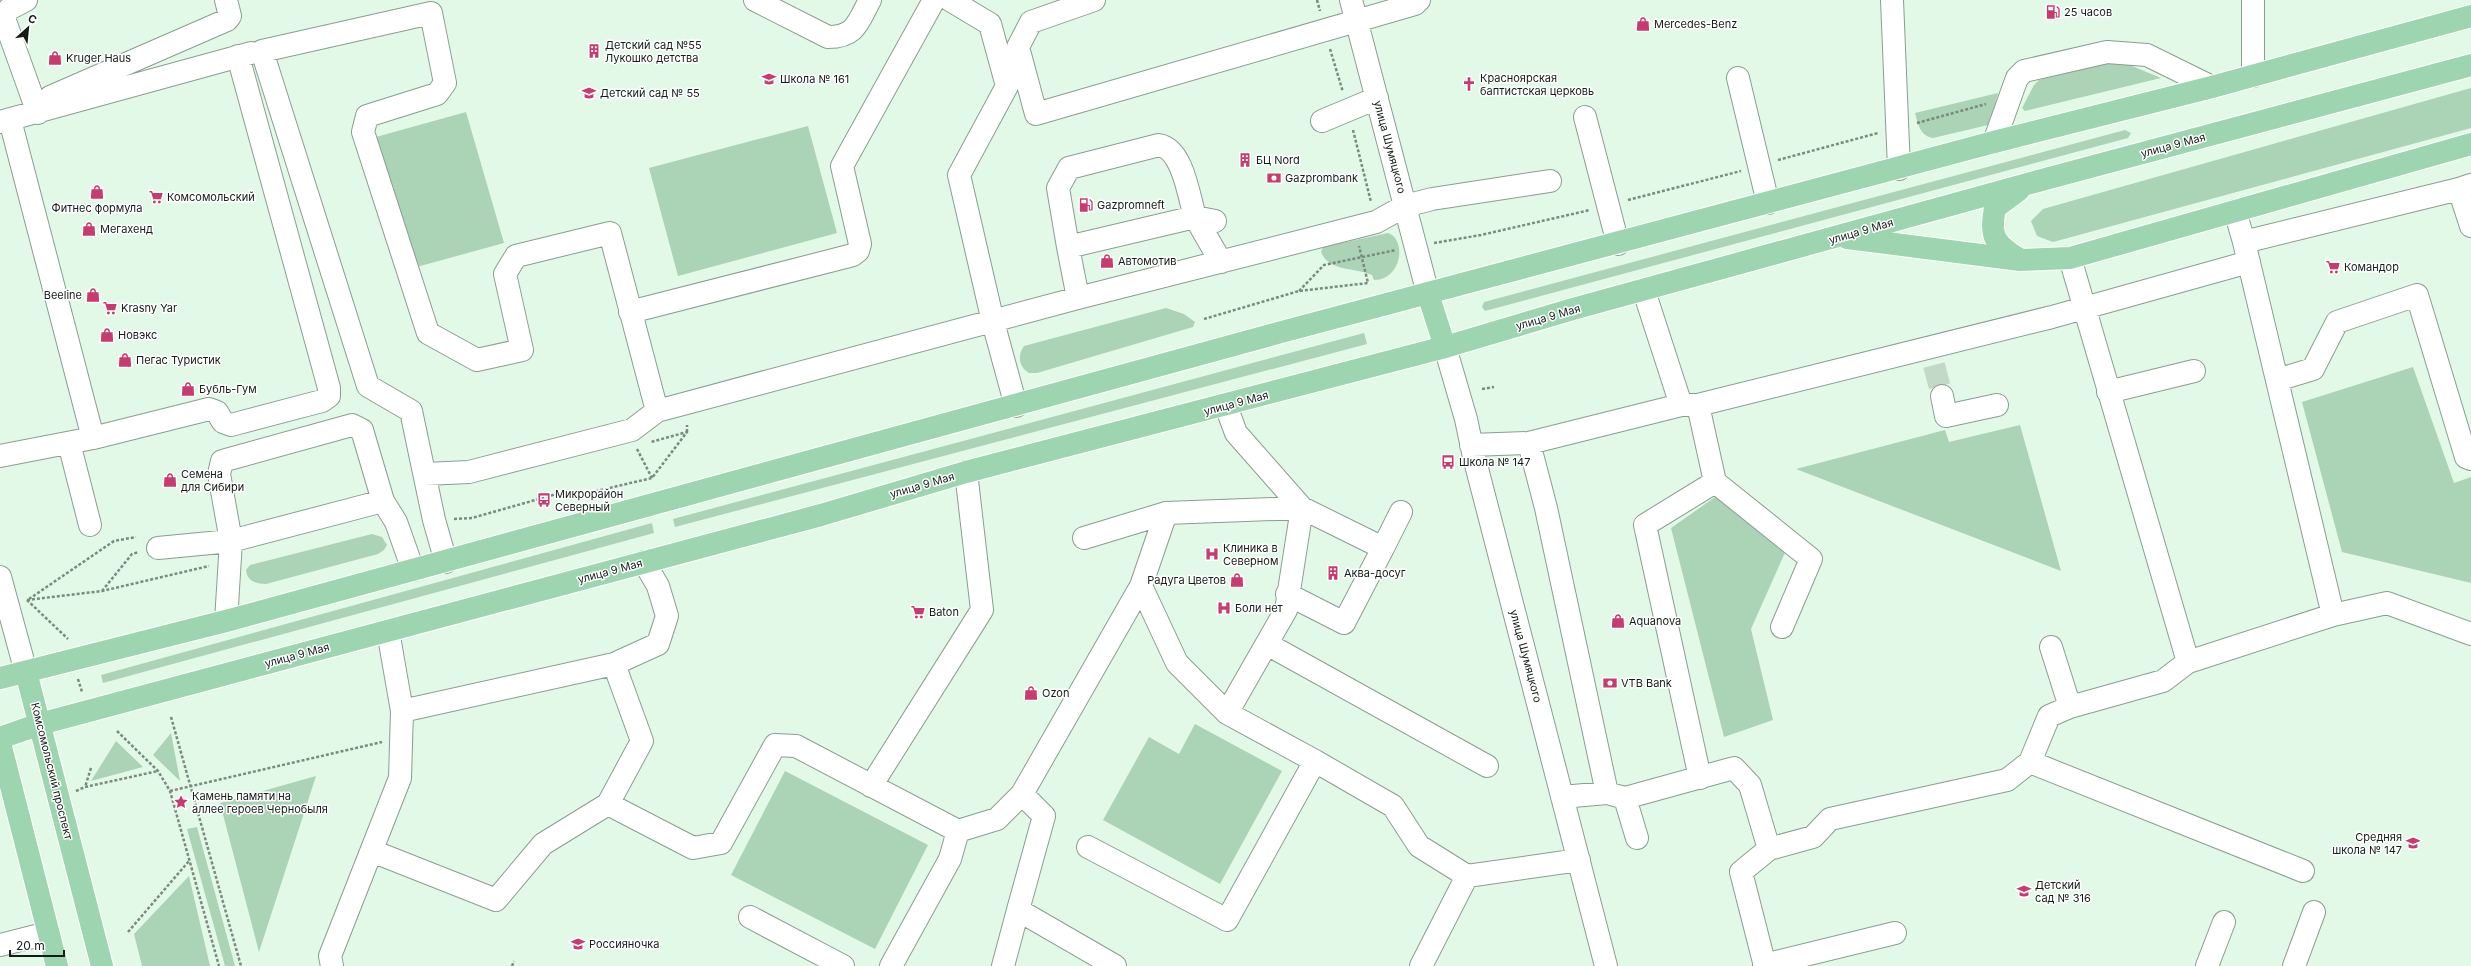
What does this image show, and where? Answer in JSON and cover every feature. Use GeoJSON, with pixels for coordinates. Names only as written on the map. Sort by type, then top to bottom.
{"type":"FeatureCollection","features":[{"type":"Feature","properties":{"kind":"main road"},"geometry":{"type":"LineString","coordinates":[[0,678],[226,621],[1016,406],[1274,334],[1618,244],[1994,142],[2212,87],[2471,16]]}},
{"type":"Feature","properties":{"kind":"main road","name":"улица 9 Мая"},"geometry":{"type":"LineString","coordinates":[[0,738],[40,724],[821,515],[966,472],[1226,406],[1445,347],[2027,184],[2471,65]]}},
{"type":"Feature","properties":{"kind":"main road"},"geometry":{"type":"LineString","coordinates":[[1840,236],[2020,260],[2070,258],[2471,144]]}},
{"type":"Feature","properties":{"kind":"main road"},"geometry":{"type":"LineString","coordinates":[[2020,260],[1999,246],[1991,228],[1995,208],[2027,184]]}},
{"type":"Feature","properties":{"kind":"main road"},"geometry":{"type":"LineString","coordinates":[[1428,294],[1445,347]]}},
{"type":"Feature","properties":{"kind":"main road","name":"Комсомольский проспект"},"geometry":{"type":"LineString","coordinates":[[26,672],[102,966]]}},
{"type":"Feature","properties":{"kind":"main road"},"geometry":{"type":"LineString","coordinates":[[0,742],[48,933],[58,966]]}},
{"type":"Feature","properties":{"kind":"street"},"geometry":{"type":"LineString","coordinates":[[26,0],[10,9],[5,14],[5,21],[37,107]]}},
{"type":"Feature","properties":{"kind":"street"},"geometry":{"type":"LineString","coordinates":[[93,438],[5,121],[37,107],[56,95],[227,20],[230,16],[230,11],[226,0]]}},
{"type":"Feature","properties":{"kind":"street"},"geometry":{"type":"LineString","coordinates":[[755,0],[828,37],[842,37],[853,31],[870,0]]}},
{"type":"Feature","properties":{"kind":"street"},"geometry":{"type":"LineString","coordinates":[[630,312],[853,255],[858,251],[860,244],[842,166],[934,0]]}},
{"type":"Feature","properties":{"kind":"street"},"geometry":{"type":"LineString","coordinates":[[950,0],[990,24],[1007,86],[959,175],[992,322],[1016,406]]}},
{"type":"Feature","properties":{"kind":"street"},"geometry":{"type":"LineString","coordinates":[[1094,0],[1031,22],[1018,47],[1036,114],[1415,4],[1419,0]]}},
{"type":"Feature","properties":{"kind":"street","name":"улица Шумяцкого"},"geometry":{"type":"LineString","coordinates":[[1351,0],[1428,294]]}},
{"type":"Feature","properties":{"kind":"street"},"geometry":{"type":"LineString","coordinates":[[1892,0],[1899,169]]}},
{"type":"Feature","properties":{"kind":"street"},"geometry":{"type":"LineString","coordinates":[[2253,0],[2253,76]]}},
{"type":"Feature","properties":{"kind":"street"},"geometry":{"type":"LineString","coordinates":[[37,107],[262,50],[431,13],[445,83],[437,94],[367,116],[363,132],[428,333],[476,360],[522,350],[505,274],[516,256],[610,233],[657,411]]}},
{"type":"Feature","properties":{"kind":"street"},"geometry":{"type":"LineString","coordinates":[[262,50],[368,386],[411,411],[434,520],[446,562]]}},
{"type":"Feature","properties":{"kind":"street"},"geometry":{"type":"LineString","coordinates":[[1994,142],[2017,78],[2024,71],[2107,52],[2115,52],[2147,55],[2212,87]]}},
{"type":"Feature","properties":{"kind":"street"},"geometry":{"type":"LineString","coordinates":[[0,456],[93,438],[209,409],[217,412],[223,422],[231,425],[322,401],[329,396],[330,388],[238,56]]}},
{"type":"Feature","properties":{"kind":"street"},"geometry":{"type":"LineString","coordinates":[[1738,78],[1768,203]]}},
{"type":"Feature","properties":{"kind":"street"},"geometry":{"type":"LineString","coordinates":[[1322,121],[1377,98]]}},
{"type":"Feature","properties":{"kind":"street"},"geometry":{"type":"LineString","coordinates":[[1584,117],[1609,205],[1618,244]]}},
{"type":"Feature","properties":{"kind":"street"},"geometry":{"type":"LineString","coordinates":[[1078,298],[1058,188],[1066,171],[1069,168],[1159,145],[1163,146],[1177,158],[1205,219],[1221,262]]}},
{"type":"Feature","properties":{"kind":"street"},"geometry":{"type":"LineString","coordinates":[[425,474],[469,472],[632,430],[657,411],[1078,298],[1355,226],[1376,222],[1405,206],[1432,199],[1550,181]]}},
{"type":"Feature","properties":{"kind":"street"},"geometry":{"type":"LineString","coordinates":[[2244,242],[2465,187],[2471,226]]}},
{"type":"Feature","properties":{"kind":"street"},"geometry":{"type":"LineString","coordinates":[[2235,211],[2249,262],[2332,615]]}},
{"type":"Feature","properties":{"kind":"street"},"geometry":{"type":"LineString","coordinates":[[1068,247],[1205,219]]}},
{"type":"Feature","properties":{"kind":"street"},"geometry":{"type":"LineString","coordinates":[[2070,258],[2086,308],[2108,392],[2188,662]]}},
{"type":"Feature","properties":{"kind":"street"},"geometry":{"type":"LineString","coordinates":[[1471,445],[1529,443],[1690,405],[1932,356],[2086,308],[2249,262]]}},
{"type":"Feature","properties":{"kind":"street"},"geometry":{"type":"LineString","coordinates":[[1644,291],[1690,405],[1715,482],[1811,559],[1782,627]]}},
{"type":"Feature","properties":{"kind":"street"},"geometry":{"type":"LineString","coordinates":[[2277,380],[2313,369],[2336,322],[2417,295],[2466,457],[2471,459]]}},
{"type":"Feature","properties":{"kind":"street","name":"улица Шумяцкого"},"geometry":{"type":"LineString","coordinates":[[1445,347],[1466,419],[1471,445],[1606,966]]}},
{"type":"Feature","properties":{"kind":"street"},"geometry":{"type":"LineString","coordinates":[[2108,392],[2194,371]]}},
{"type":"Feature","properties":{"kind":"street"},"geometry":{"type":"LineString","coordinates":[[1942,396],[1946,416],[1998,405]]}},
{"type":"Feature","properties":{"kind":"street"},"geometry":{"type":"LineString","coordinates":[[1226,406],[1236,433],[1302,508],[1382,548]]}},
{"type":"Feature","properties":{"kind":"street"},"geometry":{"type":"LineString","coordinates":[[226,621],[230,551],[219,474],[222,461],[352,425],[362,430],[383,501],[396,522],[414,570]]}},
{"type":"Feature","properties":{"kind":"street"},"geometry":{"type":"LineString","coordinates":[[69,443],[90,525]]}},
{"type":"Feature","properties":{"kind":"street"},"geometry":{"type":"LineString","coordinates":[[1529,443],[1616,796],[1637,838]]}},
{"type":"Feature","properties":{"kind":"street"},"geometry":{"type":"LineString","coordinates":[[871,786],[982,610],[966,472]]}},
{"type":"Feature","properties":{"kind":"street"},"geometry":{"type":"LineString","coordinates":[[1700,778],[1645,525],[1715,482]]}},
{"type":"Feature","properties":{"kind":"street"},"geometry":{"type":"LineString","coordinates":[[158,548],[230,551],[383,501]]}},
{"type":"Feature","properties":{"kind":"street"},"geometry":{"type":"LineString","coordinates":[[1084,538],[1166,513],[1302,508]]}},
{"type":"Feature","properties":{"kind":"street"},"geometry":{"type":"LineString","coordinates":[[1227,713],[1286,610],[1287,594],[1302,508]]}},
{"type":"Feature","properties":{"kind":"street"},"geometry":{"type":"LineString","coordinates":[[1287,594],[1344,622],[1400,512]]}},
{"type":"Feature","properties":{"kind":"street"},"geometry":{"type":"LineString","coordinates":[[608,804],[693,848],[721,843],[775,746],[796,746],[958,831],[997,819],[1022,794],[1141,586],[1166,513]]}},
{"type":"Feature","properties":{"kind":"street"},"geometry":{"type":"LineString","coordinates":[[402,712],[614,664],[658,644],[667,616],[658,586],[644,562]]}},
{"type":"Feature","properties":{"kind":"street","name":"Комсомольский проспект"},"geometry":{"type":"LineString","coordinates":[[0,577],[26,672]]}},
{"type":"Feature","properties":{"kind":"street"},"geometry":{"type":"LineString","coordinates":[[1141,586],[1177,662],[1227,713],[1393,806],[1419,846],[1468,876],[1579,860]]}},
{"type":"Feature","properties":{"kind":"street"},"geometry":{"type":"LineString","coordinates":[[1895,933],[1764,966],[1741,872],[1769,849],[1812,837],[1830,819],[2007,780],[2030,762],[2049,716],[2070,707],[2163,681],[2188,662],[2332,615],[2387,602],[2471,634]]}},
{"type":"Feature","properties":{"kind":"street"},"geometry":{"type":"LineString","coordinates":[[332,966],[330,956],[400,778],[402,712],[388,631]]}},
{"type":"Feature","properties":{"kind":"street"},"geometry":{"type":"LineString","coordinates":[[1267,644],[1487,766]]}},
{"type":"Feature","properties":{"kind":"street"},"geometry":{"type":"LineString","coordinates":[[2051,647],[2070,707]]}},
{"type":"Feature","properties":{"kind":"street"},"geometry":{"type":"LineString","coordinates":[[372,851],[496,900],[543,844],[608,804],[642,741],[614,664]]}},
{"type":"Feature","properties":{"kind":"street"},"geometry":{"type":"LineString","coordinates":[[1088,846],[1228,920],[1315,761]]}},
{"type":"Feature","properties":{"kind":"street"},"geometry":{"type":"LineString","coordinates":[[2030,762],[2303,871]]}},
{"type":"Feature","properties":{"kind":"street"},"geometry":{"type":"LineString","coordinates":[[1562,797],[1616,796],[1700,778],[1734,768],[1750,785],[1769,849]]}},
{"type":"Feature","properties":{"kind":"street"},"geometry":{"type":"LineString","coordinates":[[1003,966],[1044,816],[1022,794]]}},
{"type":"Feature","properties":{"kind":"street"},"geometry":{"type":"LineString","coordinates":[[891,966],[950,859],[958,831]]}},
{"type":"Feature","properties":{"kind":"street"},"geometry":{"type":"LineString","coordinates":[[1421,966],[1468,876]]}},
{"type":"Feature","properties":{"kind":"street"},"geometry":{"type":"LineString","coordinates":[[1018,910],[1115,966]]}},
{"type":"Feature","properties":{"kind":"street"},"geometry":{"type":"LineString","coordinates":[[2294,966],[2314,912]]}},
{"type":"Feature","properties":{"kind":"street"},"geometry":{"type":"LineString","coordinates":[[750,917],[842,966]]}},
{"type":"Feature","properties":{"kind":"street"},"geometry":{"type":"LineString","coordinates":[[2207,966],[2224,922]]}},
{"type":"Feature","properties":{"kind":"street"},"geometry":{"type":"LineString","coordinates":[[0,945],[48,933]]}},
{"type":"Feature","properties":{"kind":"path"},"geometry":{"type":"LineString","coordinates":[[1430,243],[1481,235],[1609,205],[1991,103]]}},
{"type":"Feature","properties":{"kind":"path"},"geometry":{"type":"LineString","coordinates":[[1204,318],[1299,291],[1368,283],[1355,226]]}},
{"type":"Feature","properties":{"kind":"path"},"geometry":{"type":"LineString","coordinates":[[1299,291],[1324,265],[1402,248]]}},
{"type":"Feature","properties":{"kind":"path"},"geometry":{"type":"LineString","coordinates":[[1482,389],[1494,387]]}},
{"type":"Feature","properties":{"kind":"path"},"geometry":{"type":"LineString","coordinates":[[472,518],[567,491],[592,492],[652,478],[687,432],[687,424]]}},
{"type":"Feature","properties":{"kind":"path"},"geometry":{"type":"LineString","coordinates":[[652,478],[635,446],[687,432]]}},
{"type":"Feature","properties":{"kind":"path"},"geometry":{"type":"LineString","coordinates":[[27,600],[114,541],[136,537]]}},
{"type":"Feature","properties":{"kind":"path"},"geometry":{"type":"LineString","coordinates":[[102,591],[132,554],[158,548]]}},
{"type":"Feature","properties":{"kind":"path"},"geometry":{"type":"LineString","coordinates":[[27,600],[102,591],[230,551]]}},
{"type":"Feature","properties":{"kind":"path"},"geometry":{"type":"LineString","coordinates":[[27,600],[68,640]]}},
{"type":"Feature","properties":{"kind":"path"},"geometry":{"type":"LineString","coordinates":[[78,679],[82,692]]}},
{"type":"Feature","properties":{"kind":"path"},"geometry":{"type":"LineString","coordinates":[[172,717],[241,966]]}},
{"type":"Feature","properties":{"kind":"path"},"geometry":{"type":"LineString","coordinates":[[116,731],[158,770],[170,791],[219,966]]}},
{"type":"Feature","properties":{"kind":"path"},"geometry":{"type":"LineString","coordinates":[[170,791],[401,738]]}},
{"type":"Feature","properties":{"kind":"path"},"geometry":{"type":"LineString","coordinates":[[85,787],[91,768]]}},
{"type":"Feature","properties":{"kind":"path"},"geometry":{"type":"LineString","coordinates":[[76,791],[85,787],[158,770]]}},
{"type":"Feature","properties":{"kind":"path"},"geometry":{"type":"LineString","coordinates":[[128,932],[190,860]]}},
{"type":"Feature","properties":{"kind":"path"},"geometry":{"type":"LineString","coordinates":[[512,966],[514,961]]}},
{"type":"Feature","properties":{"kind":"green space"},"geometry":{"type":"Polygon","coordinates":[[[2120,61],[2161,78],[2025,111],[2022,108],[2034,85],[2039,80],[2099,63],[2120,61]]]}},
{"type":"Feature","properties":{"kind":"green space"},"geometry":{"type":"Polygon","coordinates":[[[2471,88],[2471,128],[2053,242],[2037,236],[2031,221],[2043,209],[2471,88]]]}},
{"type":"Feature","properties":{"kind":"green space"},"geometry":{"type":"Polygon","coordinates":[[[1998,93],[1991,121],[1988,125],[1933,138],[1925,135],[1920,129],[1915,113],[1998,93]]]}},
{"type":"Feature","properties":{"kind":"green space"},"geometry":{"type":"Polygon","coordinates":[[[466,112],[504,243],[413,268],[376,137],[466,112]]]}},
{"type":"Feature","properties":{"kind":"green space"},"geometry":{"type":"Polygon","coordinates":[[[808,126],[837,233],[678,276],[649,168],[808,126]]]}},
{"type":"Feature","properties":{"kind":"green space"},"geometry":{"type":"Polygon","coordinates":[[[2125,130],[2131,133],[2128,138],[1485,311],[1482,307],[1484,302],[2125,130]]]}},
{"type":"Feature","properties":{"kind":"green space"},"geometry":{"type":"Polygon","coordinates":[[[1388,233],[1394,237],[1398,243],[1399,259],[1391,274],[1383,278],[1374,280],[1372,275],[1336,266],[1330,263],[1321,252],[1323,247],[1388,233]]]}},
{"type":"Feature","properties":{"kind":"green space"},"geometry":{"type":"Polygon","coordinates":[[[1166,308],[1184,314],[1195,322],[1193,327],[1037,373],[1029,373],[1021,364],[1020,354],[1024,346],[1166,308]]]}},
{"type":"Feature","properties":{"kind":"green space"},"geometry":{"type":"Polygon","coordinates":[[[1364,333],[1367,344],[675,527],[673,519],[1364,333]]]}},
{"type":"Feature","properties":{"kind":"green space"},"geometry":{"type":"Polygon","coordinates":[[[2413,367],[2454,483],[2471,477],[2471,583],[2342,552],[2302,402],[2413,367]]]}},
{"type":"Feature","properties":{"kind":"green space"},"geometry":{"type":"Polygon","coordinates":[[[2020,425],[2061,571],[1796,469],[1945,430],[1949,442],[2020,425]]]}},
{"type":"Feature","properties":{"kind":"green space"},"geometry":{"type":"Polygon","coordinates":[[[1718,495],[1787,548],[1751,629],[1773,720],[1724,737],[1671,528],[1718,495]]]}},
{"type":"Feature","properties":{"kind":"green space"},"geometry":{"type":"Polygon","coordinates":[[[652,523],[654,533],[103,683],[101,675],[652,523]]]}},
{"type":"Feature","properties":{"kind":"green space"},"geometry":{"type":"Polygon","coordinates":[[[372,534],[382,537],[387,545],[384,550],[378,554],[266,584],[253,581],[247,574],[246,570],[250,565],[372,534]]]}},
{"type":"Feature","properties":{"kind":"green space"},"geometry":{"type":"Polygon","coordinates":[[[1195,724],[1282,771],[1220,884],[1103,820],[1149,737],[1179,754],[1195,724]]]}},
{"type":"Feature","properties":{"kind":"green space"},"geometry":{"type":"Polygon","coordinates":[[[171,733],[180,781],[153,755],[171,733]]]}},
{"type":"Feature","properties":{"kind":"green space"},"geometry":{"type":"Polygon","coordinates":[[[116,741],[143,767],[91,781],[116,741]]]}},
{"type":"Feature","properties":{"kind":"green space"},"geometry":{"type":"Polygon","coordinates":[[[785,771],[928,845],[875,949],[731,875],[785,771]]]}},
{"type":"Feature","properties":{"kind":"green space"},"geometry":{"type":"Polygon","coordinates":[[[316,776],[259,952],[220,803],[316,776]]]}},
{"type":"Feature","properties":{"kind":"green space"},"geometry":{"type":"Polygon","coordinates":[[[197,827],[235,966],[225,966],[187,829],[197,827]]]}},
{"type":"Feature","properties":{"kind":"green space"},"geometry":{"type":"Polygon","coordinates":[[[189,876],[210,966],[142,966],[134,934],[189,876]]]}},
{"type":"Feature","properties":{"kind":"tunnel"},"geometry":{"type":"LineString","coordinates":[[1934,365],[1942,396]]}},
{"type":"Feature","properties":{"kind":"place","name":"25 часов"},"geometry":{"type":"Point","coordinates":[2053,12]}},
{"type":"Feature","properties":{"kind":"place","name":"Mercedes-Benz"},"geometry":{"type":"Point","coordinates":[1643,24]}},
{"type":"Feature","properties":{"kind":"place","name":"Детский сад №55 Лукошко детства"},"geometry":{"type":"Point","coordinates":[594,51]}},
{"type":"Feature","properties":{"kind":"place","name":"Kruger Haus"},"geometry":{"type":"Point","coordinates":[55,58]}},
{"type":"Feature","properties":{"kind":"place","name":"Школа № 161"},"geometry":{"type":"Point","coordinates":[769,79]}},
{"type":"Feature","properties":{"kind":"place","name":"Красноярская баптистская церковь"},"geometry":{"type":"Point","coordinates":[1469,84]}},
{"type":"Feature","properties":{"kind":"place","name":"Детский сад № 55"},"geometry":{"type":"Point","coordinates":[589,93]}},
{"type":"Feature","properties":{"kind":"place","name":"БЦ Nord"},"geometry":{"type":"Point","coordinates":[1245,160]}},
{"type":"Feature","properties":{"kind":"place","name":"Gazprombank"},"geometry":{"type":"Point","coordinates":[1274,178]}},
{"type":"Feature","properties":{"kind":"place","name":"Фитнес формула"},"geometry":{"type":"Point","coordinates":[97,192]}},
{"type":"Feature","properties":{"kind":"place","name":"Комсомольский"},"geometry":{"type":"Point","coordinates":[156,197]}},
{"type":"Feature","properties":{"kind":"place","name":"Gazpromneft"},"geometry":{"type":"Point","coordinates":[1086,205]}},
{"type":"Feature","properties":{"kind":"place","name":"Мегахенд"},"geometry":{"type":"Point","coordinates":[89,229]}},
{"type":"Feature","properties":{"kind":"place","name":"Автомотив"},"geometry":{"type":"Point","coordinates":[1107,261]}},
{"type":"Feature","properties":{"kind":"place","name":"Командор"},"geometry":{"type":"Point","coordinates":[2333,267]}},
{"type":"Feature","properties":{"kind":"place","name":"Beeline"},"geometry":{"type":"Point","coordinates":[93,295]}},
{"type":"Feature","properties":{"kind":"place","name":"Krasny Yar"},"geometry":{"type":"Point","coordinates":[110,308]}},
{"type":"Feature","properties":{"kind":"place","name":"Новэкс"},"geometry":{"type":"Point","coordinates":[107,335]}},
{"type":"Feature","properties":{"kind":"place","name":"Пегас Туристик"},"geometry":{"type":"Point","coordinates":[125,360]}},
{"type":"Feature","properties":{"kind":"place","name":"Бубль-Гум"},"geometry":{"type":"Point","coordinates":[188,389]}},
{"type":"Feature","properties":{"kind":"place","name":"Школа № 147"},"geometry":{"type":"Point","coordinates":[1448,462]}},
{"type":"Feature","properties":{"kind":"place","name":"Семена для Сибири"},"geometry":{"type":"Point","coordinates":[170,480]}},
{"type":"Feature","properties":{"kind":"place","name":"Микрорайон Северный"},"geometry":{"type":"Point","coordinates":[544,500]}},
{"type":"Feature","properties":{"kind":"place","name":"Клиника в Северном"},"geometry":{"type":"Point","coordinates":[1212,554]}},
{"type":"Feature","properties":{"kind":"place","name":"Аква-досуг"},"geometry":{"type":"Point","coordinates":[1333,573]}},
{"type":"Feature","properties":{"kind":"place","name":"Радуга Цветов"},"geometry":{"type":"Point","coordinates":[1237,580]}},
{"type":"Feature","properties":{"kind":"place","name":"Боли нет"},"geometry":{"type":"Point","coordinates":[1224,608]}},
{"type":"Feature","properties":{"kind":"place","name":"Baton"},"geometry":{"type":"Point","coordinates":[918,612]}},
{"type":"Feature","properties":{"kind":"place","name":"Aquanova"},"geometry":{"type":"Point","coordinates":[1618,621]}},
{"type":"Feature","properties":{"kind":"place","name":"VTB Bank"},"geometry":{"type":"Point","coordinates":[1610,683]}},
{"type":"Feature","properties":{"kind":"place","name":"Ozon"},"geometry":{"type":"Point","coordinates":[1031,693]}},
{"type":"Feature","properties":{"kind":"place","name":"Камень памяти на аллее героев Чернобыля"},"geometry":{"type":"Point","coordinates":[181,802]}},
{"type":"Feature","properties":{"kind":"place","name":"Средняя школа № 147"},"geometry":{"type":"Point","coordinates":[2413,843]}},
{"type":"Feature","properties":{"kind":"place","name":"Детский сад № 316"},"geometry":{"type":"Point","coordinates":[2024,891]}},
{"type":"Feature","properties":{"kind":"place","name":"Россияночка"},"geometry":{"type":"Point","coordinates":[578,944]}}]}
